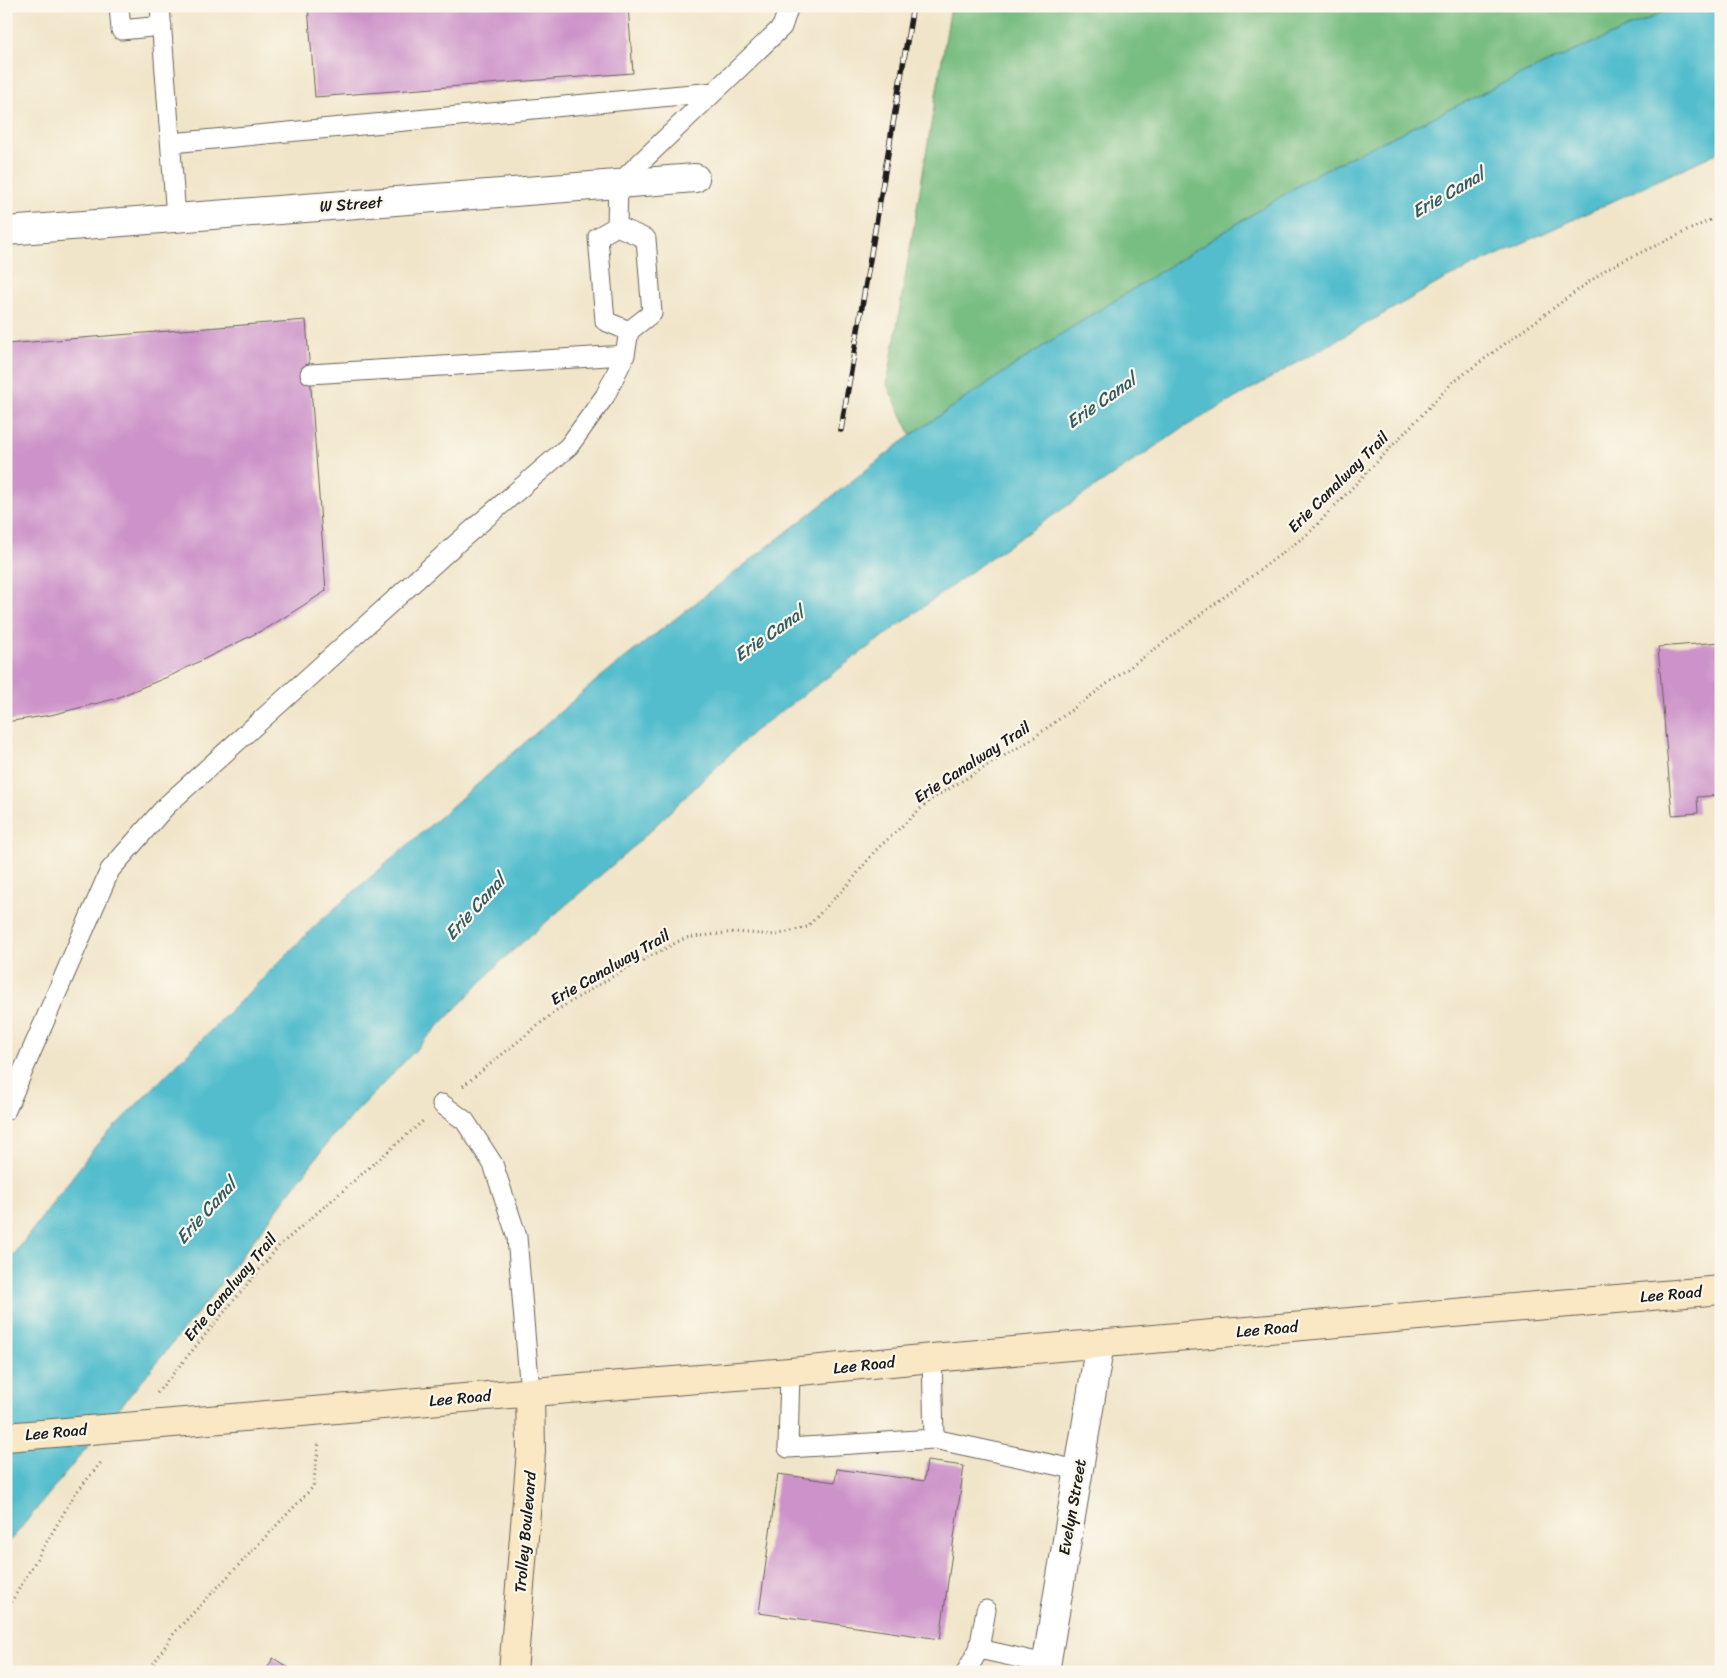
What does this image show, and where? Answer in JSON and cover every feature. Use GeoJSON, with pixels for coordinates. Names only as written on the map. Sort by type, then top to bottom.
{"type":"FeatureCollection","features":[{"type":"Feature","properties":{"kind":"street","name":"W Street"},"geometry":{"type":"LineString","coordinates":[[6,231],[695,178]]}},
{"type":"Feature","properties":{"kind":"street","name":"Lee Road"},"geometry":{"type":"LineString","coordinates":[[6,1437],[530,1392],[790,1372],[1100,1343],[1721,1290]]}},
{"type":"Feature","properties":{"kind":"street","name":"Evelyn Street"},"geometry":{"type":"LineString","coordinates":[[1045,1668],[1100,1343]]}},
{"type":"Feature","properties":{"kind":"street","name":"Trolley Boulevard"},"geometry":{"type":"LineString","coordinates":[[513,1672],[531,1451],[530,1392]]}},
{"type":"Feature","properties":{"kind":"lane"},"geometry":{"type":"LineString","coordinates":[[119,6],[121,30],[162,26]]}},
{"type":"Feature","properties":{"kind":"lane"},"geometry":{"type":"LineString","coordinates":[[160,6],[176,217]]}},
{"type":"Feature","properties":{"kind":"lane"},"geometry":{"type":"LineString","coordinates":[[617,226],[618,184],[782,27],[789,6]]}},
{"type":"Feature","properties":{"kind":"lane"},"geometry":{"type":"LineString","coordinates":[[171,143],[714,92]]}},
{"type":"Feature","properties":{"kind":"lane"},"geometry":{"type":"LineString","coordinates":[[6,1110],[110,870],[167,804],[569,446],[605,396],[625,355],[629,330],[652,313],[646,239],[617,226]]}},
{"type":"Feature","properties":{"kind":"lane"},"geometry":{"type":"LineString","coordinates":[[617,226],[598,237],[605,322],[629,330]]}},
{"type":"Feature","properties":{"kind":"lane"},"geometry":{"type":"LineString","coordinates":[[310,374],[625,355]]}},
{"type":"Feature","properties":{"kind":"lane"},"geometry":{"type":"LineString","coordinates":[[442,1104],[465,1121],[493,1164],[516,1237],[530,1392]]}},
{"type":"Feature","properties":{"kind":"lane"},"geometry":{"type":"LineString","coordinates":[[932,1358],[934,1439]]}},
{"type":"Feature","properties":{"kind":"lane"},"geometry":{"type":"LineString","coordinates":[[790,1372],[788,1448],[934,1439],[1078,1470]]}},
{"type":"Feature","properties":{"kind":"lane"},"geometry":{"type":"LineString","coordinates":[[966,1672],[980,1649],[986,1610]]}},
{"type":"Feature","properties":{"kind":"lane"},"geometry":{"type":"LineString","coordinates":[[980,1649],[1045,1668]]}},
{"type":"Feature","properties":{"kind":"path","name":"Erie Canalway Trail"},"geometry":{"type":"LineString","coordinates":[[156,1395],[279,1246],[442,1104],[557,1010],[615,975],[686,938],[734,932],[776,935],[807,927],[852,880],[875,851],[930,800],[1029,741],[1309,533],[1453,382],[1608,268],[1721,215]]}},
{"type":"Feature","properties":{"kind":"path"},"geometry":{"type":"LineString","coordinates":[[148,1672],[174,1633],[313,1487],[323,1410]]}},
{"type":"Feature","properties":{"kind":"path"},"geometry":{"type":"LineString","coordinates":[[6,1611],[75,1494],[106,1456]]}},
{"type":"Feature","properties":{"kind":"green space"},"geometry":{"type":"Polygon","coordinates":[[[951,6],[1678,6],[1520,75],[1318,173],[1058,336],[911,435],[887,385],[951,6]]]}},
{"type":"Feature","properties":{"kind":"water","name":"Erie Canal"},"geometry":{"type":"Polygon","coordinates":[[[1678,6],[1721,6],[1721,151],[1443,280],[1181,429],[987,560],[753,732],[631,849],[503,959],[332,1137],[208,1300],[6,1546],[6,1265],[98,1143],[318,923],[598,679],[911,435],[1058,336],[1318,173],[1520,75],[1678,6]]]}},
{"type":"Feature","properties":{"kind":"building"},"geometry":{"type":"Polygon","coordinates":[[[308,6],[628,6],[633,73],[315,97],[308,6]]]}},
{"type":"Feature","properties":{"kind":"building"},"geometry":{"type":"Polygon","coordinates":[[[306,320],[326,591],[269,627],[172,675],[114,699],[51,715],[6,722],[6,344],[306,320]]]}},
{"type":"Feature","properties":{"kind":"building"},"geometry":{"type":"Polygon","coordinates":[[[1721,642],[1721,795],[1697,797],[1698,813],[1672,815],[1658,647],[1721,642]]]}},
{"type":"Feature","properties":{"kind":"building"},"geometry":{"type":"Polygon","coordinates":[[[927,1461],[964,1466],[940,1639],[759,1613],[778,1474],[835,1482],[837,1469],[924,1481],[927,1461]]]}},
{"type":"Feature","properties":{"kind":"building"},"geometry":{"type":"Polygon","coordinates":[[[273,1658],[296,1672],[265,1672],[273,1658]]]}},
{"type":"Feature","properties":{"kind":"railway"},"geometry":{"type":"LineString","coordinates":[[841,430],[913,6]]}}]}
